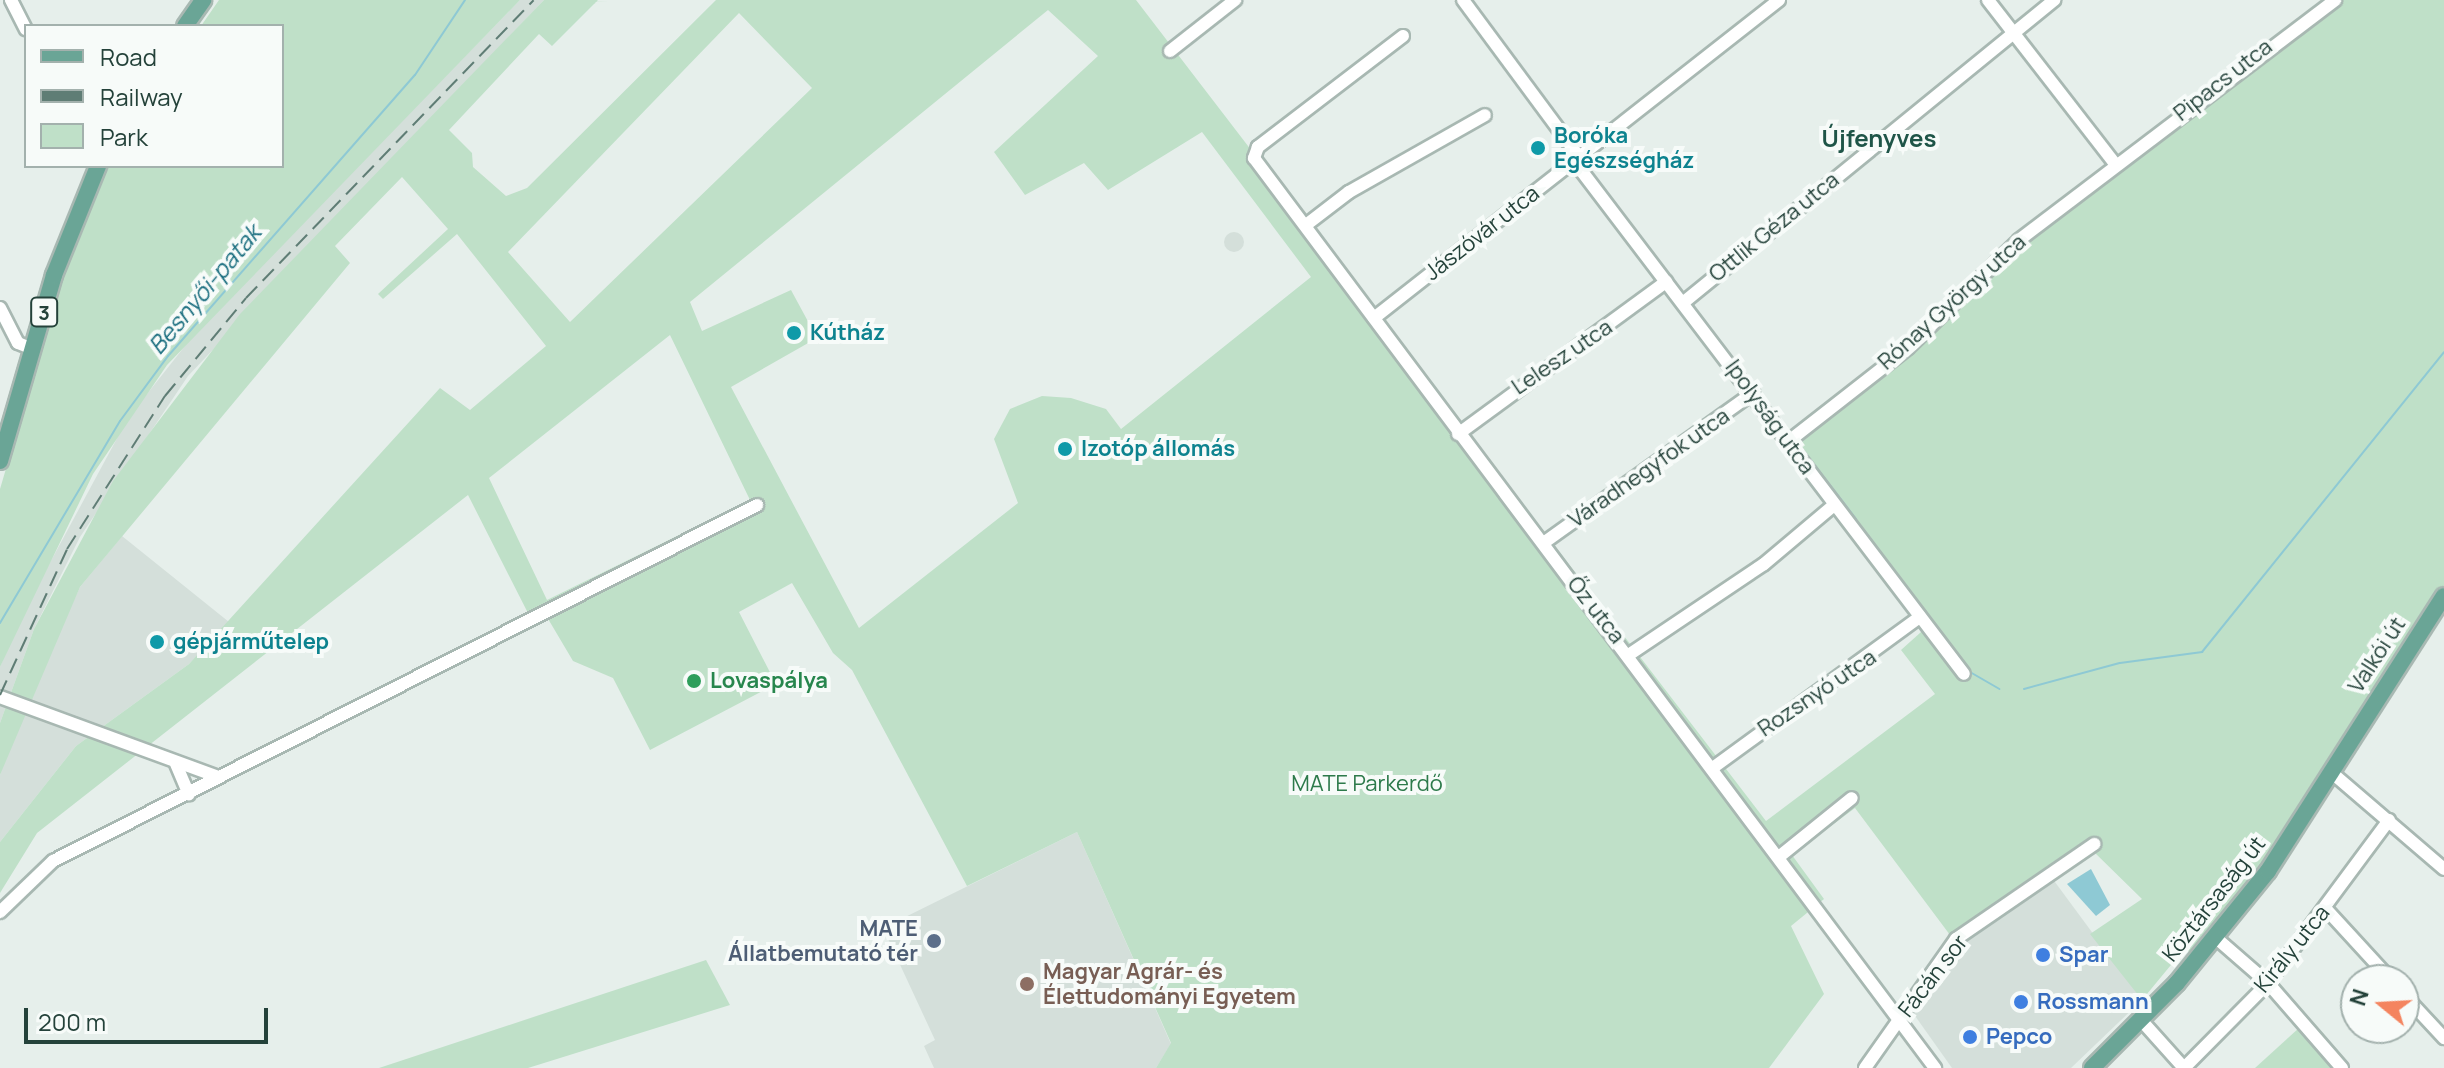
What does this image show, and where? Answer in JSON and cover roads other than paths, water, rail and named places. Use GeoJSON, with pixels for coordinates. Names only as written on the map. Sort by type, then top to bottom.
{"type":"FeatureCollection","features":[{"type":"Feature","properties":{"kind":"main road"},"geometry":{"type":"LineString","coordinates":[[186,24],[203,0]]}},
{"type":"Feature","properties":{"kind":"main road","name":"3"},"geometry":{"type":"LineString","coordinates":[[0,461],[33,349],[97,168]]}},
{"type":"Feature","properties":{"kind":"main road","name":"Valkói út"},"geometry":{"type":"LineString","coordinates":[[2350,740],[2444,596]]}},
{"type":"Feature","properties":{"kind":"main road","name":"Köztársaság út"},"geometry":{"type":"LineString","coordinates":[[2092,1068],[2141,1020],[2215,937],[2331,772],[2350,740]]}},
{"type":"Feature","properties":{"kind":"street"},"geometry":{"type":"LineString","coordinates":[[11,0],[24,25]]}},
{"type":"Feature","properties":{"kind":"street"},"geometry":{"type":"LineString","coordinates":[[1170,51],[1235,0]]}},
{"type":"Feature","properties":{"kind":"street","name":"Ipolyság utca"},"geometry":{"type":"LineString","coordinates":[[1463,0],[1666,282],[1964,674]]}},
{"type":"Feature","properties":{"kind":"street","name":"Jászóvár utca"},"geometry":{"type":"LineString","coordinates":[[1374,318],[1779,0]]}},
{"type":"Feature","properties":{"kind":"street"},"geometry":{"type":"LineString","coordinates":[[1988,0],[2115,164]]}},
{"type":"Feature","properties":{"kind":"street","name":"Ottlik Géza utca"},"geometry":{"type":"LineString","coordinates":[[1684,302],[2012,31],[2054,0]]}},
{"type":"Feature","properties":{"kind":"street","name":"Pipacs utca"},"geometry":{"type":"LineString","coordinates":[[2115,164],[2335,0]]}},
{"type":"Feature","properties":{"kind":"street","name":"Őz utca"},"geometry":{"type":"LineString","coordinates":[[1403,36],[1253,155],[1458,434],[1630,654],[1935,1068]]}},
{"type":"Feature","properties":{"kind":"street"},"geometry":{"type":"LineString","coordinates":[[1306,225],[1349,192],[1485,115]]}},
{"type":"Feature","properties":{"kind":"street","name":"Rónay György utca"},"geometry":{"type":"LineString","coordinates":[[1789,441],[1908,348],[2019,240],[2115,164]]}},
{"type":"Feature","properties":{"kind":"street","name":"Lelesz utca"},"geometry":{"type":"LineString","coordinates":[[1458,434],[1666,282]]}},
{"type":"Feature","properties":{"kind":"street"},"geometry":{"type":"LineString","coordinates":[[0,308],[18,343],[33,349]]}},
{"type":"Feature","properties":{"kind":"street","name":"Váradhegyfok utca"},"geometry":{"type":"LineString","coordinates":[[1545,542],[1753,393]]}},
{"type":"Feature","properties":{"kind":"street"},"geometry":{"type":"LineString","coordinates":[[0,912],[39,869],[757,505]]}},
{"type":"Feature","properties":{"kind":"street"},"geometry":{"type":"LineString","coordinates":[[1630,654],[1764,564],[1834,505]]}},
{"type":"Feature","properties":{"kind":"street","name":"Rozsnyó utca"},"geometry":{"type":"LineString","coordinates":[[1714,767],[1920,617]]}},
{"type":"Feature","properties":{"kind":"street"},"geometry":{"type":"LineString","coordinates":[[0,697],[176,764],[219,777]]}},
{"type":"Feature","properties":{"kind":"street"},"geometry":{"type":"LineString","coordinates":[[176,764],[189,794]]}},
{"type":"Feature","properties":{"kind":"street"},"geometry":{"type":"LineString","coordinates":[[2331,772],[2444,869]]}},
{"type":"Feature","properties":{"kind":"street"},"geometry":{"type":"LineString","coordinates":[[1780,856],[1852,798]]}},
{"type":"Feature","properties":{"kind":"street","name":"Király utca"},"geometry":{"type":"LineString","coordinates":[[2184,1068],[2268,983],[2326,909],[2389,820]]}},
{"type":"Feature","properties":{"kind":"street","name":"Fácán sor"},"geometry":{"type":"LineString","coordinates":[[1865,1068],[1956,939],[2094,844]]}},
{"type":"Feature","properties":{"kind":"street"},"geometry":{"type":"LineString","coordinates":[[2326,909],[2376,964]]}},
{"type":"Feature","properties":{"kind":"street"},"geometry":{"type":"LineString","coordinates":[[2215,937],[2268,983],[2342,1068]]}},
{"type":"Feature","properties":{"kind":"street"},"geometry":{"type":"LineString","coordinates":[[2420,1012],[2444,1038]]}},
{"type":"Feature","properties":{"kind":"street"},"geometry":{"type":"LineString","coordinates":[[2141,1020],[2184,1068]]}},
{"type":"Feature","properties":{"kind":"water"},"geometry":{"type":"Polygon","coordinates":[[[2091,869],[2110,905],[2096,916],[2067,884],[2091,869]]]}},
{"type":"Feature","properties":{"kind":"waterway","name":"Besnyői-patak"},"geometry":{"type":"LineString","coordinates":[[0,623],[120,421],[168,356],[415,75],[465,0]]}},
{"type":"Feature","properties":{"kind":"waterway"},"geometry":{"type":"LineString","coordinates":[[2024,689],[2120,663],[2202,652],[2444,352]]}},
{"type":"Feature","properties":{"kind":"waterway"},"geometry":{"type":"LineString","coordinates":[[1803,450],[1856,519]]}},
{"type":"Feature","properties":{"kind":"waterway"},"geometry":{"type":"LineString","coordinates":[[1863,529],[1909,591]]}},
{"type":"Feature","properties":{"kind":"waterway"},"geometry":{"type":"LineString","coordinates":[[1914,597],[1970,672],[2000,689]]}},
{"type":"Feature","properties":{"kind":"railway"},"geometry":{"type":"LineString","coordinates":[[0,695],[67,549],[165,396],[246,298],[534,0]]}},
{"type":"Feature","properties":{"kind":"place","name":"Boróka Egészségház"},"geometry":{"type":"Point","coordinates":[1538,148]}},
{"type":"Feature","properties":{"kind":"place","name":"Kútház"},"geometry":{"type":"Point","coordinates":[794,333]}},
{"type":"Feature","properties":{"kind":"place","name":"Izotóp állomás"},"geometry":{"type":"Point","coordinates":[1065,449]}},
{"type":"Feature","properties":{"kind":"place","name":"gépjárműtelep"},"geometry":{"type":"Point","coordinates":[157,642]}},
{"type":"Feature","properties":{"kind":"place","name":"Lovaspálya"},"geometry":{"type":"Point","coordinates":[694,681]}},
{"type":"Feature","properties":{"kind":"place","name":"MATE Állatbemutató tér"},"geometry":{"type":"Point","coordinates":[934,941]}},
{"type":"Feature","properties":{"kind":"place","name":"Spar"},"geometry":{"type":"Point","coordinates":[2043,955]}},
{"type":"Feature","properties":{"kind":"place","name":"Magyar Agrár- és Élettudományi Egyetem"},"geometry":{"type":"Point","coordinates":[1027,984]}},
{"type":"Feature","properties":{"kind":"place","name":"Rossmann"},"geometry":{"type":"Point","coordinates":[2021,1002]}},
{"type":"Feature","properties":{"kind":"place","name":"Pepco"},"geometry":{"type":"Point","coordinates":[1970,1037]}},
{"type":"Feature","properties":{"kind":"district","name":"Újfenyves"},"geometry":{"type":"Point","coordinates":[1879,138]}},
{"type":"Feature","properties":{"kind":"park label","name":"MATE Parkerdő"},"geometry":{"type":"Point","coordinates":[1367,784]}}]}
